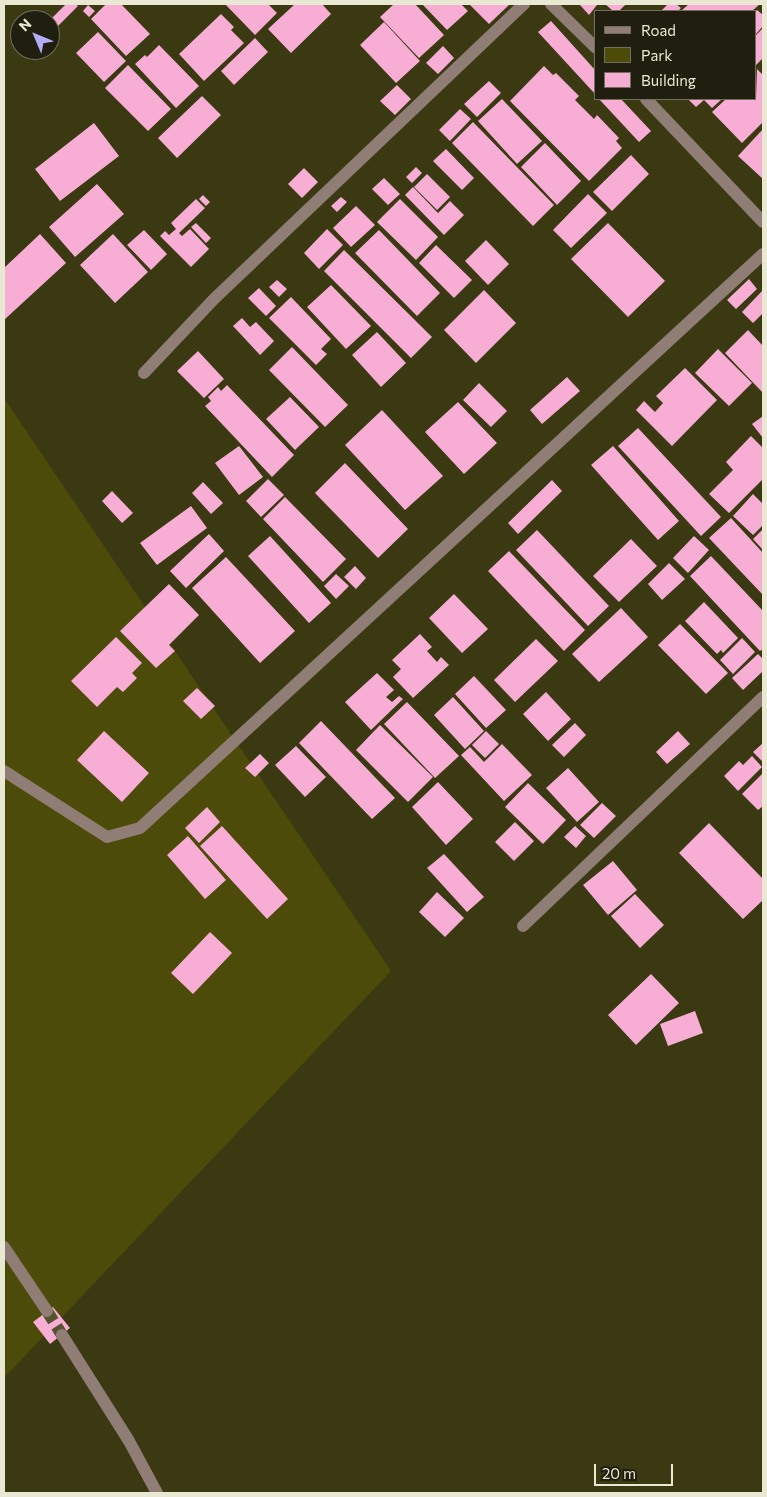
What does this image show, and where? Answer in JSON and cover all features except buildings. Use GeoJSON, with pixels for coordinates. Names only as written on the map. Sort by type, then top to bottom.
{"type":"FeatureCollection","features":[{"type":"Feature","properties":{"kind":"street"},"geometry":{"type":"LineString","coordinates":[[144,373],[214,299],[524,4]]}},
{"type":"Feature","properties":{"kind":"street"},"geometry":{"type":"LineString","coordinates":[[552,4],[594,46]]}},
{"type":"Feature","properties":{"kind":"street"},"geometry":{"type":"LineString","coordinates":[[647,100],[763,222]]}},
{"type":"Feature","properties":{"kind":"street"},"geometry":{"type":"LineString","coordinates":[[4,771],[107,837],[140,828],[763,254]]}},
{"type":"Feature","properties":{"kind":"street"},"geometry":{"type":"LineString","coordinates":[[523,926],[763,697]]}},
{"type":"Feature","properties":{"kind":"street"},"geometry":{"type":"LineString","coordinates":[[4,1247],[47,1311]]}},
{"type":"Feature","properties":{"kind":"street"},"geometry":{"type":"LineString","coordinates":[[62,1335],[129,1441],[157,1493]]}},
{"type":"Feature","properties":{"kind":"green space"},"geometry":{"type":"Polygon","coordinates":[[[4,398],[391,971],[4,1378],[4,398]]]}},
{"type":"Feature","properties":{"kind":"tunnel"},"geometry":{"type":"LineString","coordinates":[[47,1311],[62,1335]]}}]}
